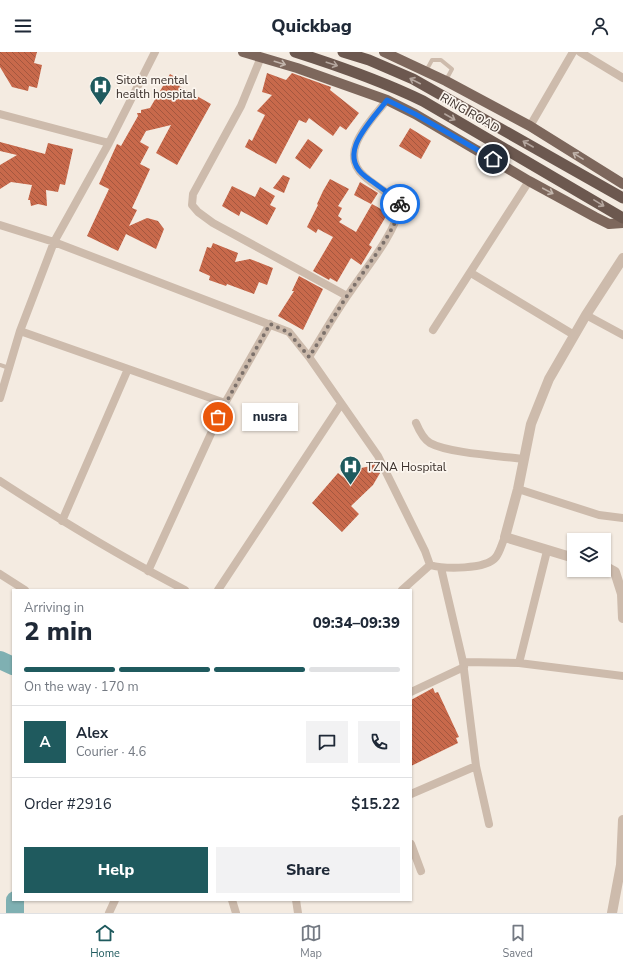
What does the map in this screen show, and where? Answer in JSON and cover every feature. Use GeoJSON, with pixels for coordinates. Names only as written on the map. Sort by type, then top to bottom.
{"type":"FeatureCollection","features":[{"type":"Feature","properties":{"kind":"highway","name":"RING ROAD"},"geometry":{"type":"LineString","coordinates":[[295,52],[386,84],[423,101],[623,218]]}},
{"type":"Feature","properties":{"kind":"highway","name":"RING ROAD"},"geometry":{"type":"LineString","coordinates":[[343,52],[369,60],[413,79],[623,198]]}},
{"type":"Feature","properties":{"kind":"main road"},"geometry":{"type":"LineString","coordinates":[[243,52],[297,68],[387,100],[473,147],[529,181],[609,224],[623,223]]}},
{"type":"Feature","properties":{"kind":"main road"},"geometry":{"type":"LineString","coordinates":[[384,52],[446,81],[530,126],[623,184]]}},
{"type":"Feature","properties":{"kind":"street"},"geometry":{"type":"LineString","coordinates":[[0,398],[20,331],[54,242],[109,143],[155,52]]}},
{"type":"Feature","properties":{"kind":"street"},"geometry":{"type":"LineString","coordinates":[[530,126],[572,52]]}},
{"type":"Feature","properties":{"kind":"street"},"geometry":{"type":"LineString","coordinates":[[580,52],[623,78]]}},
{"type":"Feature","properties":{"kind":"street"},"geometry":{"type":"LineString","coordinates":[[261,57],[241,106],[193,194],[192,205],[198,212],[213,223],[347,296]]}},
{"type":"Feature","properties":{"kind":"street"},"geometry":{"type":"LineString","coordinates":[[309,357],[398,217],[401,205],[393,196],[364,176],[355,167],[352,157],[355,144],[387,100]]}},
{"type":"Feature","properties":{"kind":"street"},"geometry":{"type":"LineString","coordinates":[[0,114],[109,143]]}},
{"type":"Feature","properties":{"kind":"street"},"geometry":{"type":"LineString","coordinates":[[433,330],[529,181]]}},
{"type":"Feature","properties":{"kind":"street"},"geometry":{"type":"LineString","coordinates":[[0,224],[54,242],[288,332],[309,357],[378,456],[425,551],[430,565]]}},
{"type":"Feature","properties":{"kind":"street"},"geometry":{"type":"LineString","coordinates":[[430,565],[441,568],[488,563],[496,557],[505,537],[518,489],[531,424],[549,379],[586,315],[623,258]]}},
{"type":"Feature","properties":{"kind":"street"},"geometry":{"type":"LineString","coordinates":[[471,273],[574,335]]}},
{"type":"Feature","properties":{"kind":"street"},"geometry":{"type":"LineString","coordinates":[[586,315],[623,335]]}},
{"type":"Feature","properties":{"kind":"street"},"geometry":{"type":"LineString","coordinates":[[148,571],[225,404],[270,324]]}},
{"type":"Feature","properties":{"kind":"street"},"geometry":{"type":"LineString","coordinates":[[20,331],[225,404]]}},
{"type":"Feature","properties":{"kind":"street"},"geometry":{"type":"LineString","coordinates":[[62,522],[128,369]]}},
{"type":"Feature","properties":{"kind":"street"},"geometry":{"type":"LineString","coordinates":[[219,589],[341,404]]}},
{"type":"Feature","properties":{"kind":"street"},"geometry":{"type":"LineString","coordinates":[[416,423],[420,433],[429,443],[444,448],[523,458]]}},
{"type":"Feature","properties":{"kind":"street"},"geometry":{"type":"LineString","coordinates":[[0,481],[62,522],[148,571],[183,589]]}},
{"type":"Feature","properties":{"kind":"street"},"geometry":{"type":"LineString","coordinates":[[518,489],[599,515],[623,518]]}},
{"type":"Feature","properties":{"kind":"street"},"geometry":{"type":"LineString","coordinates":[[505,537],[567,556]]}},
{"type":"Feature","properties":{"kind":"street"},"geometry":{"type":"LineString","coordinates":[[518,663],[547,551]]}},
{"type":"Feature","properties":{"kind":"street"},"geometry":{"type":"LineString","coordinates":[[403,589],[430,565]]}},
{"type":"Feature","properties":{"kind":"street"},"geometry":{"type":"LineString","coordinates":[[441,568],[464,665],[476,766],[489,824]]}},
{"type":"Feature","properties":{"kind":"street"},"geometry":{"type":"LineString","coordinates":[[619,572],[623,618]]}},
{"type":"Feature","properties":{"kind":"street"},"geometry":{"type":"LineString","coordinates":[[0,574],[23,589]]}},
{"type":"Feature","properties":{"kind":"street"},"geometry":{"type":"LineString","coordinates":[[412,691],[464,665],[518,663],[623,676]]}},
{"type":"Feature","properties":{"kind":"street"},"geometry":{"type":"LineString","coordinates":[[412,794],[476,766]]}},
{"type":"Feature","properties":{"kind":"street"},"geometry":{"type":"LineString","coordinates":[[612,913],[621,865],[623,820]]}},
{"type":"Feature","properties":{"kind":"street"},"geometry":{"type":"LineString","coordinates":[[412,847],[421,871]]}},
{"type":"Feature","properties":{"kind":"street"},"geometry":{"type":"LineString","coordinates":[[109,913],[115,901]]}},
{"type":"Feature","properties":{"kind":"street"},"geometry":{"type":"LineString","coordinates":[[232,901],[236,913]]}},
{"type":"Feature","properties":{"kind":"street"},"geometry":{"type":"LineString","coordinates":[[296,901],[298,913]]}},
{"type":"Feature","properties":{"kind":"lane"},"geometry":{"type":"LineString","coordinates":[[426,71],[432,60],[441,60],[452,69],[446,81]]}},
{"type":"Feature","properties":{"kind":"lane"},"geometry":{"type":"LineString","coordinates":[[0,365],[9,368]]}},
{"type":"Feature","properties":{"kind":"building"},"geometry":{"type":"Polygon","coordinates":[[[0,52],[37,52],[34,63],[42,65],[37,88],[29,86],[28,91],[12,87],[0,67],[0,52]]]}},
{"type":"Feature","properties":{"kind":"building"},"geometry":{"type":"Polygon","coordinates":[[[267,73],[286,80],[292,73],[331,87],[330,90],[359,113],[346,130],[340,126],[333,136],[309,118],[306,123],[299,120],[276,164],[245,147],[249,139],[252,141],[265,115],[257,111],[272,95],[262,92],[267,73]]]}},
{"type":"Feature","properties":{"kind":"building"},"geometry":{"type":"Polygon","coordinates":[[[170,74],[182,81],[179,86],[211,104],[177,165],[156,153],[171,125],[146,131],[140,142],[149,147],[140,164],[150,169],[132,208],[137,210],[129,226],[147,218],[158,221],[164,229],[156,249],[126,234],[118,251],[87,236],[109,189],[99,184],[117,144],[121,146],[138,116],[137,113],[141,113],[141,110],[150,108],[170,74]]]}},
{"type":"Feature","properties":{"kind":"building"},"geometry":{"type":"Polygon","coordinates":[[[410,128],[431,141],[421,159],[399,146],[410,128]]]}},
{"type":"Feature","properties":{"kind":"building"},"geometry":{"type":"Polygon","coordinates":[[[308,139],[323,150],[310,169],[295,158],[308,139]]]}},
{"type":"Feature","properties":{"kind":"building"},"geometry":{"type":"Polygon","coordinates":[[[0,142],[45,154],[48,143],[73,149],[65,185],[60,184],[58,192],[46,190],[47,206],[38,204],[31,206],[30,200],[28,200],[32,185],[11,182],[0,189],[0,165],[17,155],[0,151],[0,142]]]}},
{"type":"Feature","properties":{"kind":"building"},"geometry":{"type":"Polygon","coordinates":[[[283,175],[290,178],[284,193],[273,188],[283,175]]]}},
{"type":"Feature","properties":{"kind":"building"},"geometry":{"type":"Polygon","coordinates":[[[330,179],[349,189],[338,206],[342,208],[338,216],[342,219],[339,222],[356,232],[372,204],[388,213],[369,245],[372,247],[361,265],[351,258],[337,282],[330,278],[329,280],[313,271],[333,237],[318,229],[316,233],[307,227],[330,179]]]}},
{"type":"Feature","properties":{"kind":"building"},"geometry":{"type":"Polygon","coordinates":[[[360,182],[378,193],[371,204],[354,195],[360,182]]]}},
{"type":"Feature","properties":{"kind":"building"},"geometry":{"type":"Polygon","coordinates":[[[232,186],[255,197],[260,187],[275,196],[270,205],[276,208],[267,225],[241,211],[239,216],[222,206],[232,186]]]}},
{"type":"Feature","properties":{"kind":"building"},"geometry":{"type":"Polygon","coordinates":[[[213,243],[238,253],[235,262],[250,259],[273,268],[267,285],[259,282],[254,294],[227,284],[226,286],[209,280],[210,276],[199,271],[207,247],[211,248],[213,243]]]}},
{"type":"Feature","properties":{"kind":"building"},"geometry":{"type":"Polygon","coordinates":[[[299,276],[323,289],[303,330],[278,316],[294,291],[292,291],[299,276]]]}},
{"type":"Feature","properties":{"kind":"building","name":"TZNA Hospital"},"geometry":{"type":"Polygon","coordinates":[[[375,463],[380,473],[373,485],[351,506],[359,514],[342,532],[312,503],[338,473],[346,479],[361,468],[371,466],[375,463]]]}},
{"type":"Feature","properties":{"kind":"building"},"geometry":{"type":"Polygon","coordinates":[[[433,688],[435,693],[438,692],[459,737],[456,738],[458,743],[412,766],[412,699],[433,688]]]}},
{"type":"Feature","properties":{"kind":"waterway"},"geometry":{"type":"LineString","coordinates":[[0,660],[12,666]]}},
{"type":"Feature","properties":{"kind":"waterway"},"geometry":{"type":"LineString","coordinates":[[15,901],[15,913]]}},
{"type":"Feature","properties":{"kind":"way so far"},"geometry":{"type":"LineString","coordinates":[[218,417],[270,324],[288,332],[298,342],[309,357],[387,236],[398,217],[400,204]]}},
{"type":"Feature","properties":{"kind":"place","name":"Sitota mental health hospital"},"geometry":{"type":"Point","coordinates":[101,106]}},
{"type":"Feature","properties":{"kind":"place","name":"nusra"},"geometry":{"type":"Point","coordinates":[218,417]}},
{"type":"Feature","properties":{"kind":"place","name":"TZNA Hospital"},"geometry":{"type":"Point","coordinates":[351,486]}},
{"type":"Feature","properties":{"kind":"route"},"geometry":{"type":"LineString","coordinates":[[400,204],[393,196],[364,176],[355,167],[352,157],[355,144],[387,100],[480,150],[493,159]]}}]}
